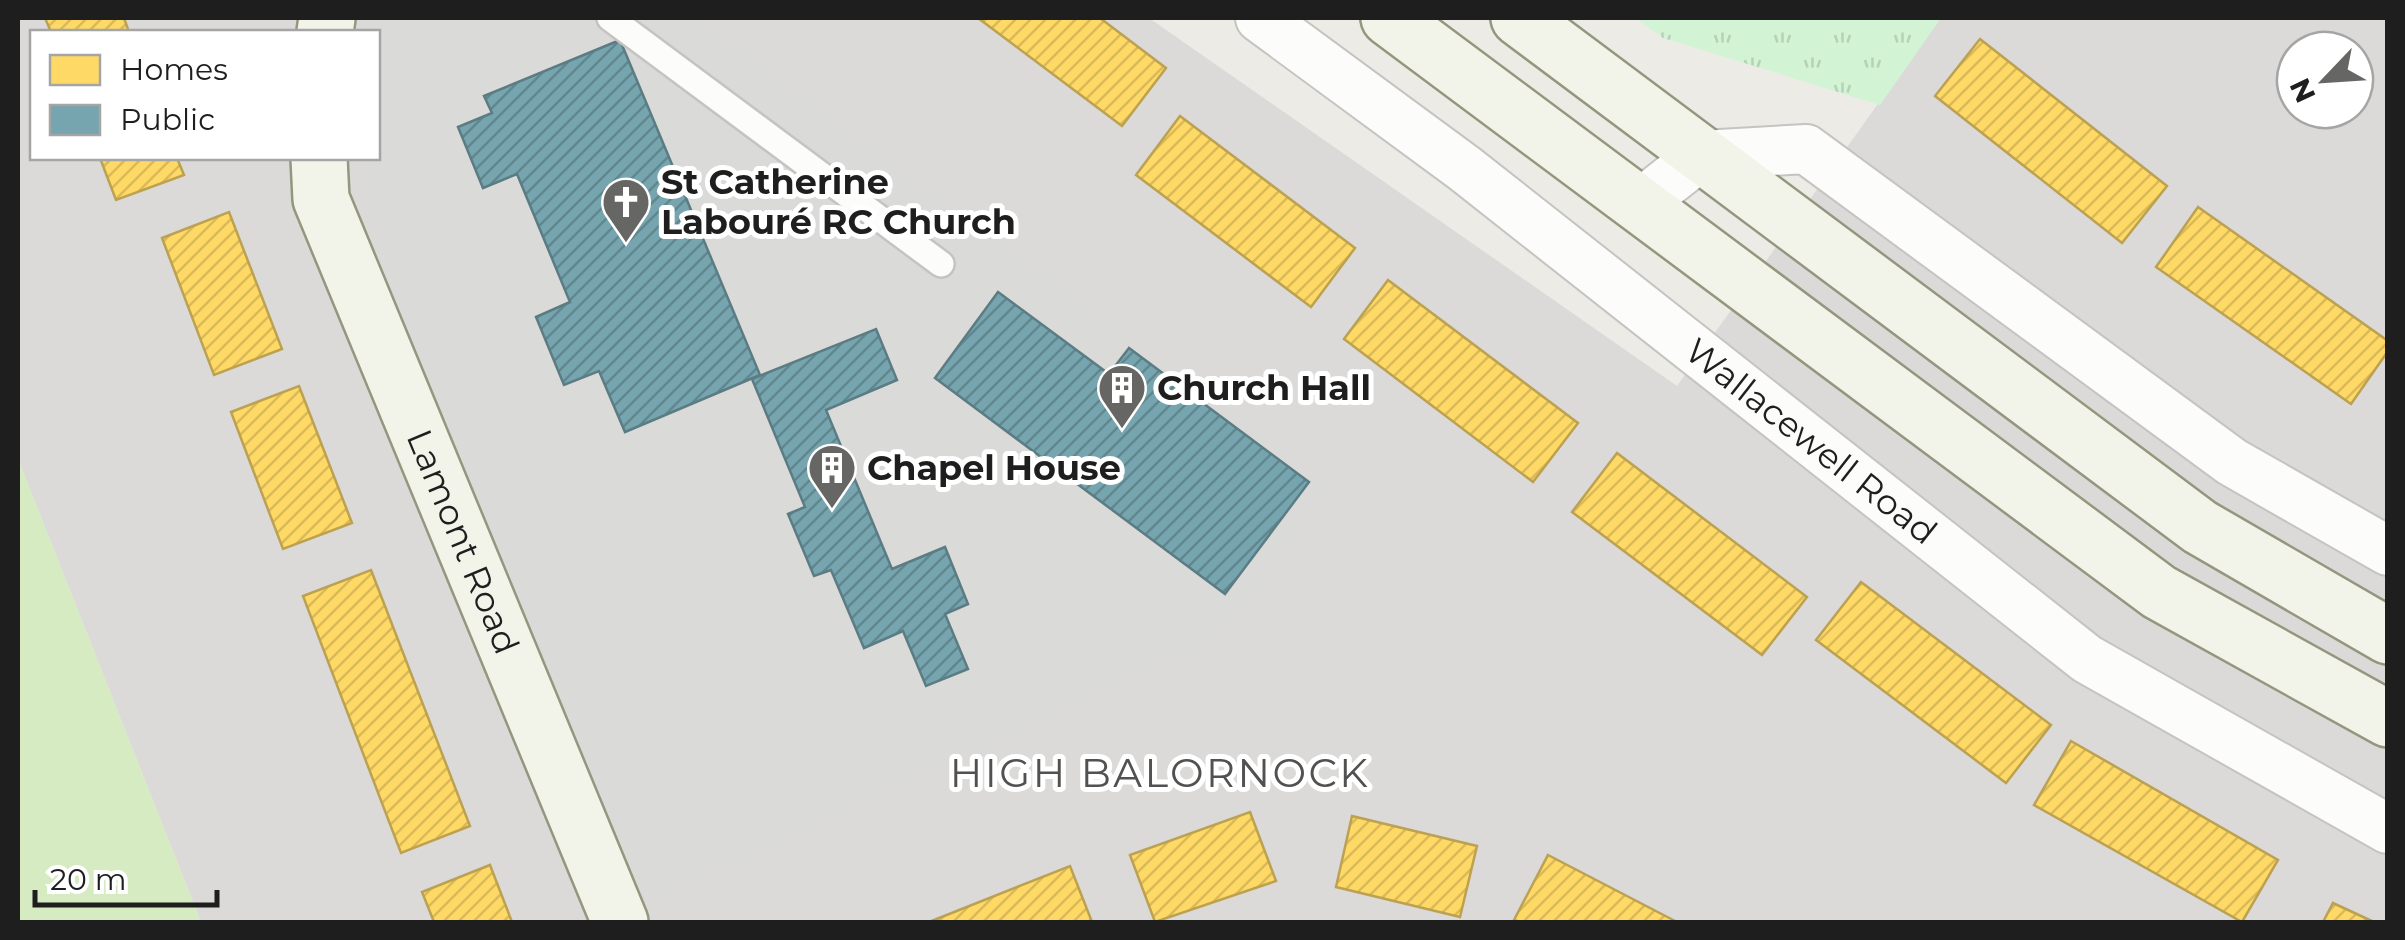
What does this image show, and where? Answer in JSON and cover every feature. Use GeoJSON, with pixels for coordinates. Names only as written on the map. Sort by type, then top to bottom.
{"type":"FeatureCollection","features":[{"type":"Feature","properties":{"kind":"street","name":"Wallacewell Road"},"geometry":{"type":"LineString","coordinates":[[1260,18],[1464,168],[2087,659],[2388,829]]}},
{"type":"Feature","properties":{"kind":"street"},"geometry":{"type":"LineString","coordinates":[[1389,18],[2158,592],[2388,719]]}},
{"type":"Feature","properties":{"kind":"street"},"geometry":{"type":"LineString","coordinates":[[1520,18],[2200,528],[2388,636]]}},
{"type":"Feature","properties":{"kind":"street"},"geometry":{"type":"LineString","coordinates":[[1637,206],[1702,155],[1806,148],[2232,462],[2388,551]]}},
{"type":"Feature","properties":{"kind":"street","name":"Lamont Road"},"geometry":{"type":"LineString","coordinates":[[318,160],[321,199],[620,922]]}},
{"type":"Feature","properties":{"kind":"lane"},"geometry":{"type":"LineString","coordinates":[[610,18],[941,264]]}},
{"type":"Feature","properties":{"kind":"shaded area"},"geometry":{"type":"Polygon","coordinates":[[[18,18],[1149,18],[1677,386],[1939,18],[2387,18],[2387,922],[201,922],[18,459],[18,18]]]}},
{"type":"Feature","properties":{"kind":"shaded area"},"geometry":{"type":"Polygon","coordinates":[[[362,18],[699,18],[1326,483],[1223,636],[642,905],[382,278],[363,160],[380,160],[380,30],[361,30],[362,18]]]}},
{"type":"Feature","properties":{"kind":"green space"},"geometry":{"type":"Polygon","coordinates":[[[1636,18],[1941,18],[1880,105],[1663,38],[1636,18]]]}},
{"type":"Feature","properties":{"kind":"green space"},"geometry":{"type":"Polygon","coordinates":[[[18,459],[201,922],[18,922],[18,459]]]}},
{"type":"Feature","properties":{"kind":"building: Homes"},"geometry":{"type":"Polygon","coordinates":[[[45,18],[124,18],[128,30],[50,30],[45,18]]]}},
{"type":"Feature","properties":{"kind":"building: Homes"},"geometry":{"type":"Polygon","coordinates":[[[978,18],[1100,18],[1166,68],[1122,126],[978,18]]]}},
{"type":"Feature","properties":{"kind":"building: Homes"},"geometry":{"type":"Polygon","coordinates":[[[1980,39],[2167,186],[2122,243],[1935,96],[1980,39]]]}},
{"type":"Feature","properties":{"kind":"building: Homes"},"geometry":{"type":"Polygon","coordinates":[[[1180,116],[1355,248],[1311,307],[1136,175],[1180,116]]]}},
{"type":"Feature","properties":{"kind":"building: Homes"},"geometry":{"type":"Polygon","coordinates":[[[101,160],[178,160],[184,175],[116,200],[101,160]]]}},
{"type":"Feature","properties":{"kind":"building: Homes"},"geometry":{"type":"Polygon","coordinates":[[[2198,207],[2388,341],[2388,351],[2351,404],[2156,267],[2198,207]]]}},
{"type":"Feature","properties":{"kind":"building: Homes"},"geometry":{"type":"Polygon","coordinates":[[[229,212],[282,349],[214,375],[162,238],[229,212]]]}},
{"type":"Feature","properties":{"kind":"building: Homes"},"geometry":{"type":"Polygon","coordinates":[[[1388,280],[1578,423],[1533,482],[1344,339],[1388,280]]]}},
{"type":"Feature","properties":{"kind":"building: Homes"},"geometry":{"type":"Polygon","coordinates":[[[299,386],[352,523],[283,549],[231,412],[299,386]]]}},
{"type":"Feature","properties":{"kind":"building: Homes"},"geometry":{"type":"Polygon","coordinates":[[[1617,453],[1807,597],[1762,655],[1572,512],[1617,453]]]}},
{"type":"Feature","properties":{"kind":"building: Homes"},"geometry":{"type":"Polygon","coordinates":[[[371,570],[470,826],[401,853],[303,596],[371,570]]]}},
{"type":"Feature","properties":{"kind":"building: Homes"},"geometry":{"type":"Polygon","coordinates":[[[1861,582],[2051,725],[2006,783],[1816,640],[1861,582]]]}},
{"type":"Feature","properties":{"kind":"building: Homes"},"geometry":{"type":"Polygon","coordinates":[[[2071,741],[2278,860],[2242,922],[2034,805],[2071,741]]]}},
{"type":"Feature","properties":{"kind":"building: Homes"},"geometry":{"type":"Polygon","coordinates":[[[1250,812],[1276,881],[1155,922],[1130,855],[1250,812]]]}},
{"type":"Feature","properties":{"kind":"building: Homes"},"geometry":{"type":"Polygon","coordinates":[[[1352,816],[1477,846],[1460,917],[1336,887],[1352,816]]]}},
{"type":"Feature","properties":{"kind":"building: Homes"},"geometry":{"type":"Polygon","coordinates":[[[1548,855],[1677,922],[1514,920],[1548,855]]]}},
{"type":"Feature","properties":{"kind":"building: Homes"},"geometry":{"type":"Polygon","coordinates":[[[490,865],[512,922],[434,922],[422,892],[490,865]]]}},
{"type":"Feature","properties":{"kind":"building: Homes"},"geometry":{"type":"Polygon","coordinates":[[[1070,866],[1092,922],[929,922],[1070,866]]]}},
{"type":"Feature","properties":{"kind":"building: Homes"},"geometry":{"type":"Polygon","coordinates":[[[2333,903],[2374,922],[2323,922],[2333,903]]]}},
{"type":"Feature","properties":{"kind":"building: Public","name":"St Catherine Labouré RC Church"},"geometry":{"type":"Polygon","coordinates":[[[620,40],[760,375],[625,432],[599,371],[564,385],[536,317],[570,302],[517,174],[483,188],[458,127],[492,113],[484,96],[620,40]]]}},
{"type":"Feature","properties":{"kind":"building: Public","name":"Church Hall"},"geometry":{"type":"Polygon","coordinates":[[[998,292],[1109,374],[1129,348],[1309,482],[1225,594],[935,378],[998,292]]]}},
{"type":"Feature","properties":{"kind":"building: Public","name":"Chapel House"},"geometry":{"type":"Polygon","coordinates":[[[876,329],[897,380],[826,410],[892,569],[945,547],[968,604],[945,614],[968,669],[926,686],[903,631],[864,648],[831,570],[814,576],[788,514],[805,507],[752,379],[876,329]]]}},
{"type":"Feature","properties":{"kind":"place","name":"St Catherine Labouré RC Church"},"geometry":{"type":"Point","coordinates":[626,244]}},
{"type":"Feature","properties":{"kind":"place","name":"Church Hall"},"geometry":{"type":"Point","coordinates":[1122,430]}},
{"type":"Feature","properties":{"kind":"place","name":"Chapel House"},"geometry":{"type":"Point","coordinates":[832,510]}},
{"type":"Feature","properties":{"kind":"district","name":"HIGH BALORNOCK"},"geometry":{"type":"Point","coordinates":[1160,773]}}]}
